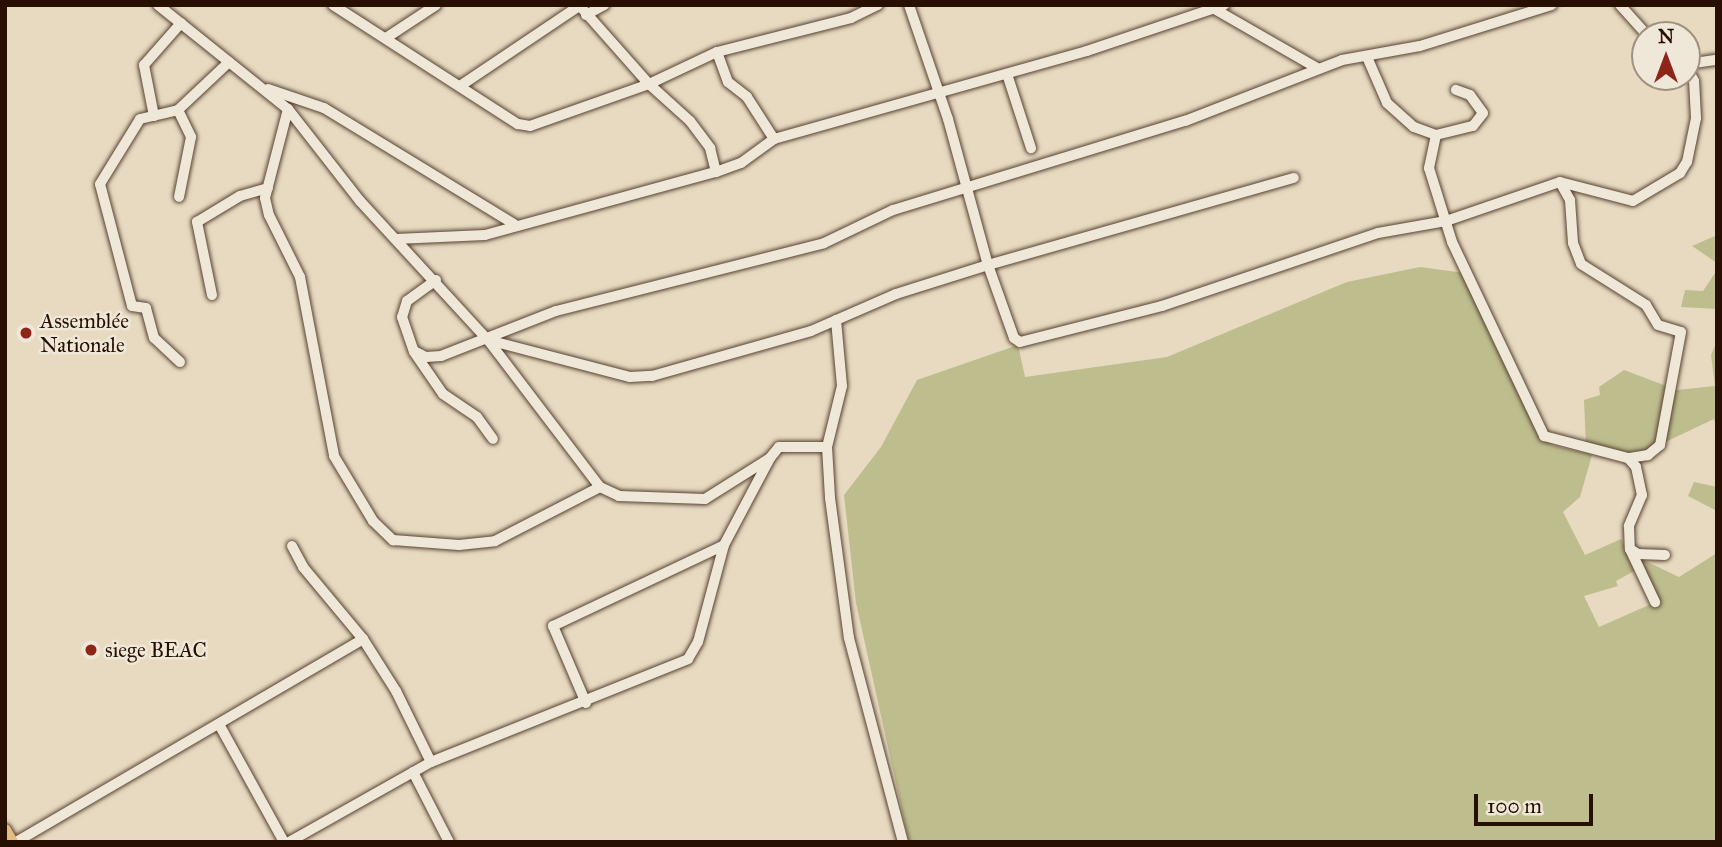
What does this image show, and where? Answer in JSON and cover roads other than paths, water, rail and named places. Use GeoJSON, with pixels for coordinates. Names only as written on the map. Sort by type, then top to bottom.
{"type":"FeatureCollection","features":[{"type":"Feature","properties":{"kind":"main road"},"geometry":{"type":"LineString","coordinates":[[5,830],[14,842]]}},
{"type":"Feature","properties":{"kind":"street"},"geometry":{"type":"LineString","coordinates":[[158,5],[229,62],[268,89],[288,109],[396,239],[488,340],[600,486],[619,496],[705,499],[770,458]]}},
{"type":"Feature","properties":{"kind":"street"},"geometry":{"type":"LineString","coordinates":[[333,5],[518,124],[530,126],[649,84],[717,52],[851,18],[878,5]]}},
{"type":"Feature","properties":{"kind":"street"},"geometry":{"type":"LineString","coordinates":[[386,38],[436,5]]}},
{"type":"Feature","properties":{"kind":"street"},"geometry":{"type":"LineString","coordinates":[[586,15],[604,5]]}},
{"type":"Feature","properties":{"kind":"street"},"geometry":{"type":"LineString","coordinates":[[909,5],[936,94],[948,119],[988,265],[1014,338],[1030,342],[1162,306],[1378,233],[1446,220],[1560,182],[1633,201],[1680,173],[1687,162],[1696,118],[1695,91]]}},
{"type":"Feature","properties":{"kind":"street"},"geometry":{"type":"LineString","coordinates":[[414,351],[441,356],[488,340],[556,311],[824,243],[893,210],[965,185],[1185,121],[1317,68],[1367,57],[1552,5]]}},
{"type":"Feature","properties":{"kind":"street"},"geometry":{"type":"LineString","coordinates":[[1620,5],[1634,21]]}},
{"type":"Feature","properties":{"kind":"street"},"geometry":{"type":"LineString","coordinates":[[460,86],[579,6],[649,84],[690,121],[710,148],[716,172]]}},
{"type":"Feature","properties":{"kind":"street"},"geometry":{"type":"LineString","coordinates":[[396,239],[455,239],[716,172],[741,163],[774,139],[1007,74],[1216,6],[1317,68]]}},
{"type":"Feature","properties":{"kind":"street"},"geometry":{"type":"LineString","coordinates":[[154,116],[144,65],[181,23]]}},
{"type":"Feature","properties":{"kind":"street"},"geometry":{"type":"LineString","coordinates":[[717,52],[728,82],[747,97],[774,139]]}},
{"type":"Feature","properties":{"kind":"street"},"geometry":{"type":"LineString","coordinates":[[1367,57],[1387,103],[1414,127],[1436,135],[1473,126],[1483,113],[1470,95],[1456,90]]}},
{"type":"Feature","properties":{"kind":"street"},"geometry":{"type":"LineString","coordinates":[[180,362],[154,338],[146,308],[132,306],[100,184],[134,126],[154,116],[178,110],[229,62]]}},
{"type":"Feature","properties":{"kind":"street"},"geometry":{"type":"LineString","coordinates":[[1007,74],[1031,148]]}},
{"type":"Feature","properties":{"kind":"street"},"geometry":{"type":"LineString","coordinates":[[268,89],[324,108],[514,223]]}},
{"type":"Feature","properties":{"kind":"street"},"geometry":{"type":"LineString","coordinates":[[288,109],[268,188],[269,215],[300,277],[334,456],[373,522],[393,540],[459,545],[495,541],[600,486]]}},
{"type":"Feature","properties":{"kind":"street"},"geometry":{"type":"LineString","coordinates":[[178,110],[191,137],[179,197]]}},
{"type":"Feature","properties":{"kind":"street"},"geometry":{"type":"LineString","coordinates":[[1436,135],[1429,168],[1462,269],[1544,436],[1628,458],[1648,455],[1660,445],[1681,332],[1658,325],[1646,305],[1581,264],[1573,243],[1570,200],[1560,182]]}},
{"type":"Feature","properties":{"kind":"street"},"geometry":{"type":"LineString","coordinates":[[488,340],[640,377],[836,320],[896,294],[988,265],[1294,178]]}},
{"type":"Feature","properties":{"kind":"street"},"geometry":{"type":"LineString","coordinates":[[212,295],[197,222],[240,196],[268,188]]}},
{"type":"Feature","properties":{"kind":"street"},"geometry":{"type":"LineString","coordinates":[[436,280],[403,309],[402,326],[414,351],[443,394],[477,417],[493,439]]}},
{"type":"Feature","properties":{"kind":"street"},"geometry":{"type":"LineString","coordinates":[[836,320],[842,386],[827,447],[849,638],[904,842]]}},
{"type":"Feature","properties":{"kind":"street"},"geometry":{"type":"LineString","coordinates":[[289,842],[431,762],[586,703],[688,659],[698,642],[724,545],[770,458],[779,447],[827,447]]}},
{"type":"Feature","properties":{"kind":"street"},"geometry":{"type":"LineString","coordinates":[[1628,458],[1636,467],[1642,495],[1629,526],[1630,549],[1655,602]]}},
{"type":"Feature","properties":{"kind":"street"},"geometry":{"type":"LineString","coordinates":[[586,703],[552,626],[724,545]]}},
{"type":"Feature","properties":{"kind":"street"},"geometry":{"type":"LineString","coordinates":[[292,546],[303,567],[363,639],[396,691],[431,762]]}},
{"type":"Feature","properties":{"kind":"street"},"geometry":{"type":"LineString","coordinates":[[1630,549],[1638,554],[1665,555]]}},
{"type":"Feature","properties":{"kind":"street"},"geometry":{"type":"LineString","coordinates":[[14,842],[220,726],[363,639]]}},
{"type":"Feature","properties":{"kind":"street"},"geometry":{"type":"LineString","coordinates":[[220,726],[284,842]]}},
{"type":"Feature","properties":{"kind":"street"},"geometry":{"type":"LineString","coordinates":[[413,772],[449,842]]}},
{"type":"Feature","properties":{"kind":"place","name":"Assemblée Nationale"},"geometry":{"type":"Point","coordinates":[26,333]}},
{"type":"Feature","properties":{"kind":"place","name":"siege BEAC"},"geometry":{"type":"Point","coordinates":[91,650]}}]}
